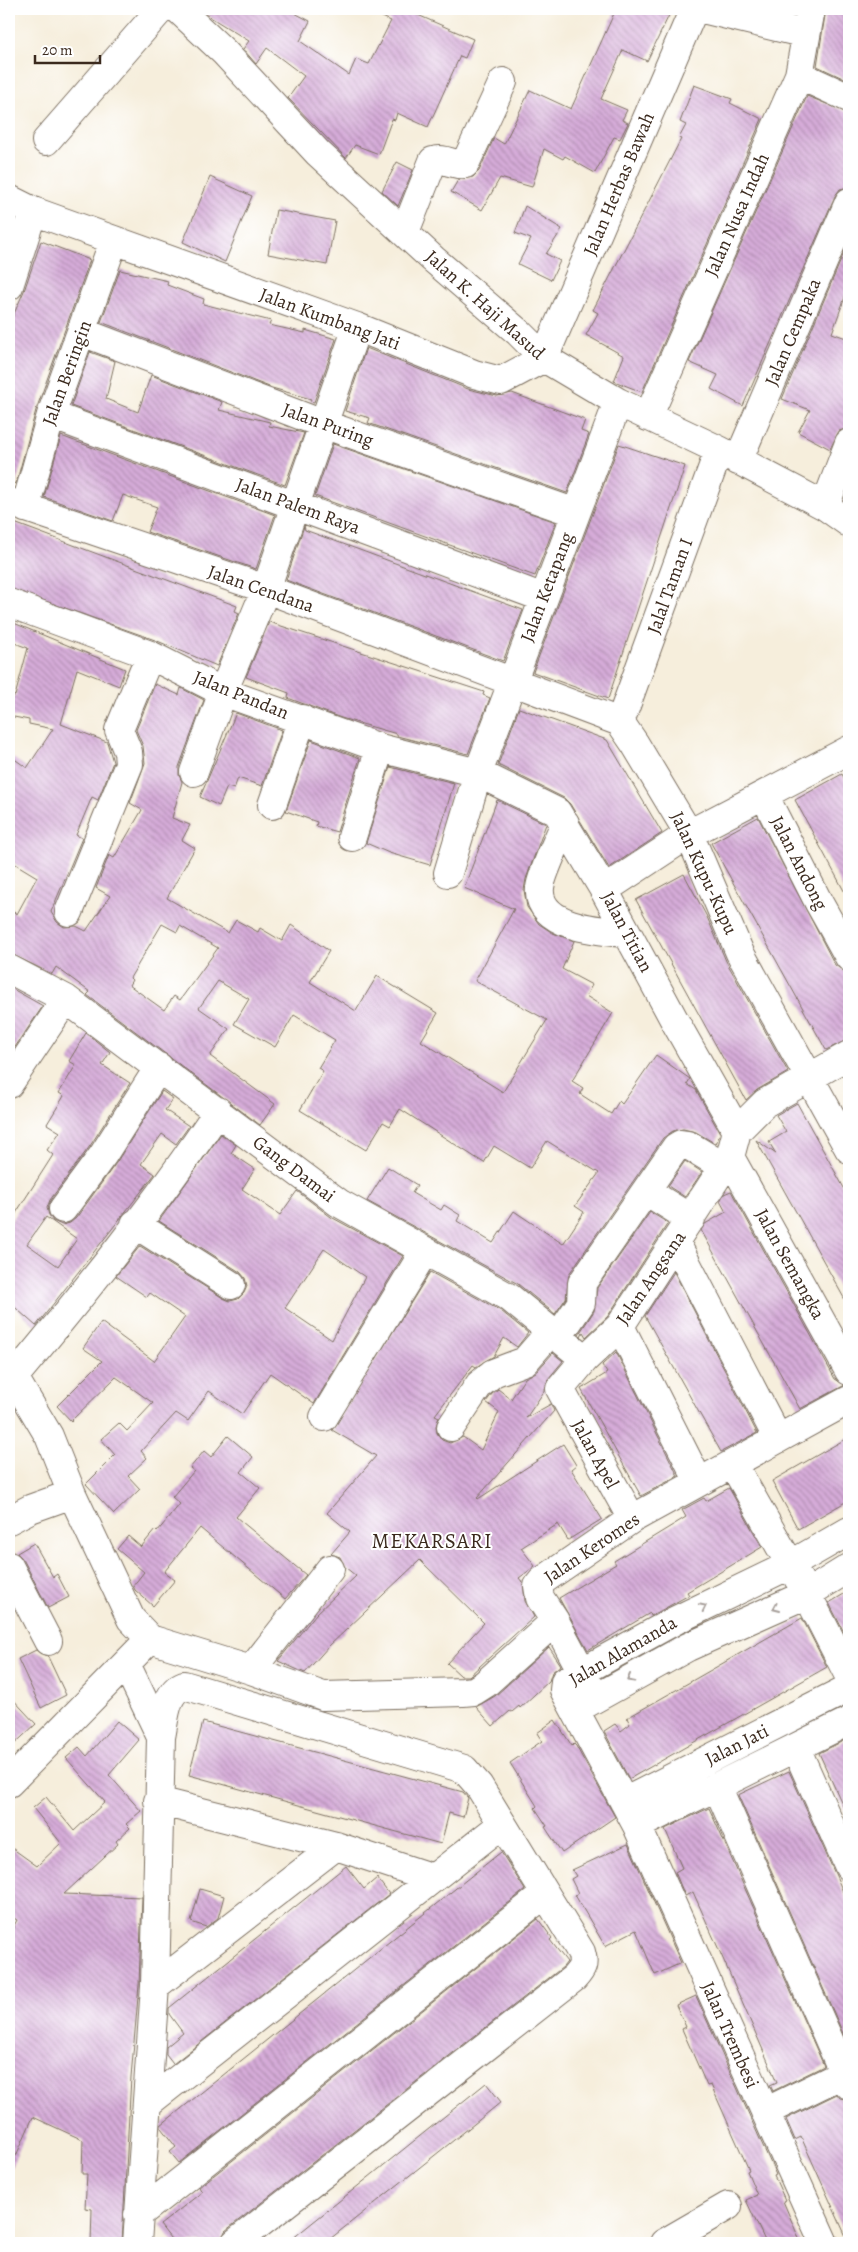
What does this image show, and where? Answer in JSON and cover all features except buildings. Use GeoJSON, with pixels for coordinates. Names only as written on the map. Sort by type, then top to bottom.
{"type":"FeatureCollection","features":[{"type":"Feature","properties":{"kind":"street"},"geometry":{"type":"LineString","coordinates":[[46,141],[161,9]]}},
{"type":"Feature","properties":{"kind":"street","name":"Jalan K. Haji Masud"},"geometry":{"type":"LineString","coordinates":[[178,9],[224,52],[318,153],[433,260],[519,333],[544,358],[618,402],[729,455],[825,506],[849,523]]}},
{"type":"Feature","properties":{"kind":"street","name":"Jalan Herbas Bawah"},"geometry":{"type":"LineString","coordinates":[[544,358],[694,9]]}},
{"type":"Feature","properties":{"kind":"street"},"geometry":{"type":"LineString","coordinates":[[702,9],[808,21]]}},
{"type":"Feature","properties":{"kind":"street","name":"Jalan Nusa Indah"},"geometry":{"type":"LineString","coordinates":[[648,417],[799,75],[808,21]]}},
{"type":"Feature","properties":{"kind":"street"},"geometry":{"type":"LineString","coordinates":[[799,75],[849,98]]}},
{"type":"Feature","properties":{"kind":"street"},"geometry":{"type":"LineString","coordinates":[[404,232],[432,160],[441,158],[458,165],[465,164],[502,82]]}},
{"type":"Feature","properties":{"kind":"street","name":"Jalan Kumbang Jati"},"geometry":{"type":"LineString","coordinates":[[9,199],[34,211],[357,327],[474,374],[501,381],[544,358]]}},
{"type":"Feature","properties":{"kind":"street","name":"Jalan Cempaka"},"geometry":{"type":"LineString","coordinates":[[729,455],[849,202]]}},
{"type":"Feature","properties":{"kind":"street"},"geometry":{"type":"LineString","coordinates":[[9,286],[34,211]]}},
{"type":"Feature","properties":{"kind":"street","name":"Jalan Beringin"},"geometry":{"type":"LineString","coordinates":[[17,505],[82,332],[114,240]]}},
{"type":"Feature","properties":{"kind":"street"},"geometry":{"type":"LineString","coordinates":[[194,772],[223,692],[266,589],[357,327]]}},
{"type":"Feature","properties":{"kind":"street","name":"Jalan Puring"},"geometry":{"type":"LineString","coordinates":[[82,332],[323,424],[576,513]]}},
{"type":"Feature","properties":{"kind":"street","name":"Jalan Ketapang"},"geometry":{"type":"LineString","coordinates":[[448,873],[478,773],[618,402]]}},
{"type":"Feature","properties":{"kind":"street","name":"Jalan Palem Raya"},"geometry":{"type":"LineString","coordinates":[[51,414],[544,598]]}},
{"type":"Feature","properties":{"kind":"street"},"geometry":{"type":"LineString","coordinates":[[825,506],[849,442]]}},
{"type":"Feature","properties":{"kind":"street","name":"Jalal Taman I"},"geometry":{"type":"LineString","coordinates":[[620,722],[729,455]]}},
{"type":"Feature","properties":{"kind":"street","name":"Jalan Cendana"},"geometry":{"type":"LineString","coordinates":[[17,505],[266,589],[512,680]]}},
{"type":"Feature","properties":{"kind":"street","name":"Jalan Pandan"},"geometry":{"type":"LineString","coordinates":[[9,604],[150,655],[223,692],[380,748],[478,773]]}},
{"type":"Feature","properties":{"kind":"street"},"geometry":{"type":"LineString","coordinates":[[69,912],[129,764],[128,752],[118,730],[150,655]]}},
{"type":"Feature","properties":{"kind":"street"},"geometry":{"type":"LineString","coordinates":[[512,680],[620,722]]}},
{"type":"Feature","properties":{"kind":"street"},"geometry":{"type":"LineString","coordinates":[[272,805],[302,719]]}},
{"type":"Feature","properties":{"kind":"street","name":"Jalan Kupu-Kupu"},"geometry":{"type":"LineString","coordinates":[[620,722],[689,834],[740,953],[849,1149]]}},
{"type":"Feature","properties":{"kind":"street"},"geometry":{"type":"LineString","coordinates":[[352,837],[380,748]]}},
{"type":"Feature","properties":{"kind":"street"},"geometry":{"type":"LineString","coordinates":[[604,890],[689,834],[849,750]]}},
{"type":"Feature","properties":{"kind":"street","name":"Jalan Titian"},"geometry":{"type":"LineString","coordinates":[[478,773],[557,812],[565,823],[737,1131]]}},
{"type":"Feature","properties":{"kind":"street","name":"Jalan Andong"},"geometry":{"type":"LineString","coordinates":[[764,795],[849,957]]}},
{"type":"Feature","properties":{"kind":"street"},"geometry":{"type":"LineString","coordinates":[[565,823],[540,888],[541,900],[546,910],[557,919],[587,928],[627,933]]}},
{"type":"Feature","properties":{"kind":"street","name":"Gang Damai"},"geometry":{"type":"LineString","coordinates":[[9,969],[66,999],[339,1203],[424,1252],[510,1298],[585,1358]]}},
{"type":"Feature","properties":{"kind":"street"},"geometry":{"type":"LineString","coordinates":[[9,1084],[66,999]]}},
{"type":"Feature","properties":{"kind":"street"},"geometry":{"type":"LineString","coordinates":[[737,1131],[765,1103],[809,1076],[849,1055]]}},
{"type":"Feature","properties":{"kind":"street"},"geometry":{"type":"LineString","coordinates":[[63,1209],[103,1155],[158,1067]]}},
{"type":"Feature","properties":{"kind":"street"},"geometry":{"type":"LineString","coordinates":[[218,1112],[183,1164],[135,1224],[100,1275],[12,1373],[49,1436],[72,1494],[131,1619],[150,1639],[252,1670],[323,1696],[474,1691],[485,1684],[555,1621]]}},
{"type":"Feature","properties":{"kind":"street","name":"Jalan Angsana"},"geometry":{"type":"LineString","coordinates":[[560,1389],[585,1358],[620,1326],[676,1243],[727,1162],[737,1131]]}},
{"type":"Feature","properties":{"kind":"street"},"geometry":{"type":"LineString","coordinates":[[451,1427],[479,1385],[493,1373],[526,1361],[554,1334],[581,1303],[582,1283],[676,1146],[681,1144],[688,1145],[727,1162]]}},
{"type":"Feature","properties":{"kind":"street","name":"Jalan Semangka"},"geometry":{"type":"LineString","coordinates":[[727,1162],[849,1371]]}},
{"type":"Feature","properties":{"kind":"street"},"geometry":{"type":"LineString","coordinates":[[646,1191],[691,1219]]}},
{"type":"Feature","properties":{"kind":"street"},"geometry":{"type":"LineString","coordinates":[[135,1224],[231,1285]]}},
{"type":"Feature","properties":{"kind":"street"},"geometry":{"type":"LineString","coordinates":[[676,1243],[778,1439]]}},
{"type":"Feature","properties":{"kind":"street"},"geometry":{"type":"LineString","coordinates":[[324,1417],[424,1252]]}},
{"type":"Feature","properties":{"kind":"street"},"geometry":{"type":"LineString","coordinates":[[620,1326],[699,1482]]}},
{"type":"Feature","properties":{"kind":"street","name":"Jalan Apel"},"geometry":{"type":"LineString","coordinates":[[560,1389],[632,1519]]}},
{"type":"Feature","properties":{"kind":"street","name":"Jalan Keromes"},"geometry":{"type":"LineString","coordinates":[[555,1621],[540,1598],[538,1586],[542,1581],[632,1519],[849,1400]]}},
{"type":"Feature","properties":{"kind":"street"},"geometry":{"type":"LineString","coordinates":[[733,1464],[807,1594],[849,1676]]}},
{"type":"Feature","properties":{"kind":"street"},"geometry":{"type":"LineString","coordinates":[[9,1520],[30,1509],[72,1494]]}},
{"type":"Feature","properties":{"kind":"street","name":"Jalan Alamanda"},"geometry":{"type":"LineString","coordinates":[[583,1671],[676,1620],[790,1565],[849,1531]]}},
{"type":"Feature","properties":{"kind":"street"},"geometry":{"type":"LineString","coordinates":[[9,1566],[48,1641]]}},
{"type":"Feature","properties":{"kind":"street","name":"Jalan Alamanda"},"geometry":{"type":"LineString","coordinates":[[586,1704],[688,1647],[807,1594],[849,1568]]}},
{"type":"Feature","properties":{"kind":"street"},"geometry":{"type":"LineString","coordinates":[[252,1670],[330,1569]]}},
{"type":"Feature","properties":{"kind":"street"},"geometry":{"type":"LineString","coordinates":[[676,1620],[688,1647]]}},
{"type":"Feature","properties":{"kind":"street","name":"Jalan Trembesi"},"geometry":{"type":"LineString","coordinates":[[555,1621],[583,1671],[586,1704],[624,1802],[824,2243]]}},
{"type":"Feature","properties":{"kind":"street"},"geometry":{"type":"LineString","coordinates":[[9,1783],[150,1639]]}},
{"type":"Feature","properties":{"kind":"street"},"geometry":{"type":"LineString","coordinates":[[126,1664],[161,1737]]}},
{"type":"Feature","properties":{"kind":"street"},"geometry":{"type":"LineString","coordinates":[[136,2243],[148,2103],[155,1986],[161,1737],[169,1699],[176,1688],[184,1684],[464,1770],[479,1786],[501,1825],[581,1952],[583,1966],[574,1978],[235,2243]]}},
{"type":"Feature","properties":{"kind":"street","name":"Jalan Jati"},"geometry":{"type":"LineString","coordinates":[[624,1802],[849,1688]]}},
{"type":"Feature","properties":{"kind":"street","name":"Jalan Jati"},"geometry":{"type":"LineString","coordinates":[[636,1826],[849,1721]]}},
{"type":"Feature","properties":{"kind":"street"},"geometry":{"type":"LineString","coordinates":[[796,1748],[849,1868]]}},
{"type":"Feature","properties":{"kind":"street"},"geometry":{"type":"LineString","coordinates":[[717,1786],[847,2076],[764,2112]]}},
{"type":"Feature","properties":{"kind":"street"},"geometry":{"type":"LineString","coordinates":[[158,1800],[336,1846],[433,1878]]}},
{"type":"Feature","properties":{"kind":"street"},"geometry":{"type":"LineString","coordinates":[[148,2103],[501,1825]]}},
{"type":"Feature","properties":{"kind":"street"},"geometry":{"type":"LineString","coordinates":[[155,1986],[336,1846]]}},
{"type":"Feature","properties":{"kind":"street"},"geometry":{"type":"LineString","coordinates":[[138,2215],[545,1894]]}},
{"type":"Feature","properties":{"kind":"street"},"geometry":{"type":"LineString","coordinates":[[664,2243],[728,2206]]}},
{"type":"Feature","properties":{"kind":"district","name":"MEKARSARI"},"geometry":{"type":"Point","coordinates":[432,1541]}}]}
